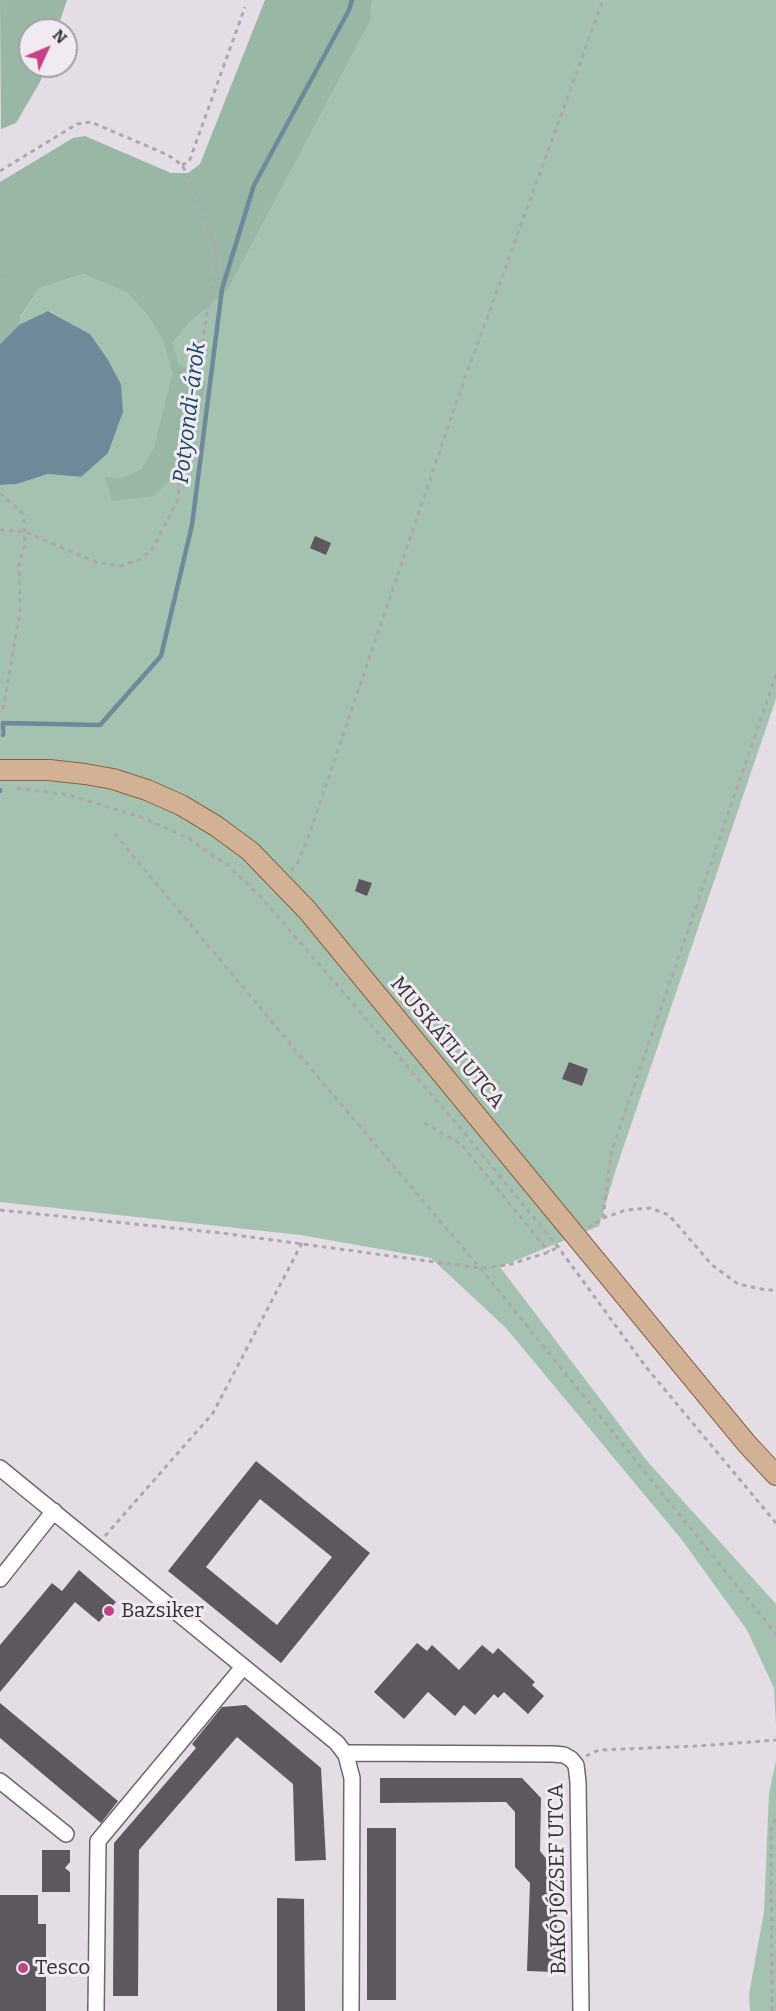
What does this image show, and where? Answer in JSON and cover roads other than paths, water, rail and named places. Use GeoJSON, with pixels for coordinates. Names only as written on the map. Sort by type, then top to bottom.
{"type":"FeatureCollection","features":[{"type":"Feature","properties":{"kind":"main road","name":"MUSKÁTLI UTCA"},"geometry":{"type":"LineString","coordinates":[[0,770],[49,770],[85,774],[113,779],[147,790],[181,805],[216,826],[250,851],[280,881],[351,964],[747,1444],[776,1475]]}},
{"type":"Feature","properties":{"kind":"street"},"geometry":{"type":"LineString","coordinates":[[0,1467],[338,1743],[346,1755],[352,1778],[351,2011]]}},
{"type":"Feature","properties":{"kind":"street"},"geometry":{"type":"LineString","coordinates":[[0,1579],[54,1511]]}},
{"type":"Feature","properties":{"kind":"street"},"geometry":{"type":"LineString","coordinates":[[96,2011],[98,1841],[243,1667]]}},
{"type":"Feature","properties":{"kind":"street","name":"BAKÓ JÓZSEF UTCA"},"geometry":{"type":"LineString","coordinates":[[346,1755],[350,1753],[553,1754],[564,1755],[571,1759],[576,1765],[578,1782],[581,2011]]}},
{"type":"Feature","properties":{"kind":"street"},"geometry":{"type":"LineString","coordinates":[[0,1780],[66,1834]]}},
{"type":"Feature","properties":{"kind":"water"},"geometry":{"type":"Polygon","coordinates":[[[48,311],[90,334],[107,358],[121,384],[123,412],[108,453],[81,477],[48,474],[17,484],[0,485],[0,344],[19,325],[48,311]]]}},
{"type":"Feature","properties":{"kind":"waterway","name":"Potyondi-árok"},"geometry":{"type":"LineString","coordinates":[[3,735],[3,723],[100,725],[161,656],[192,525],[222,289],[254,185],[349,10],[352,0]]}},
{"type":"Feature","properties":{"kind":"place","name":"Bazsiker"},"geometry":{"type":"Point","coordinates":[109,1611]}},
{"type":"Feature","properties":{"kind":"place","name":"Tesco"},"geometry":{"type":"Point","coordinates":[23,1968]}}]}
